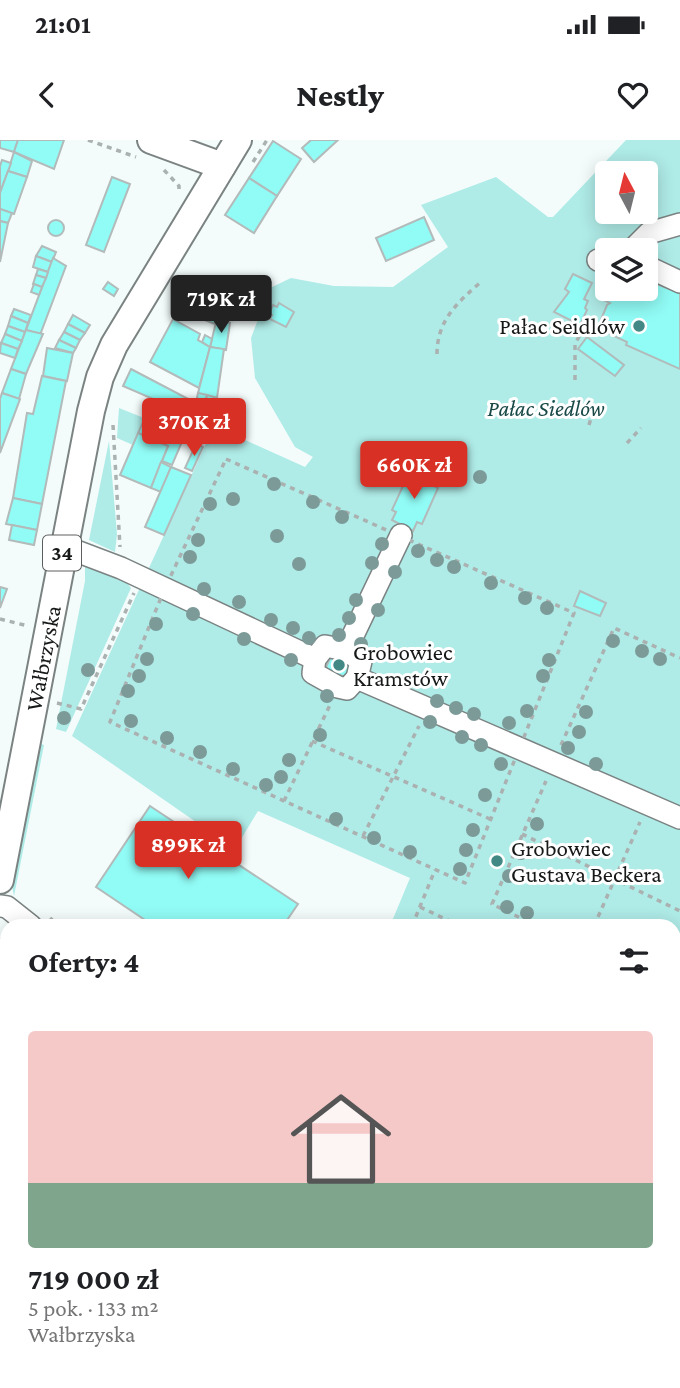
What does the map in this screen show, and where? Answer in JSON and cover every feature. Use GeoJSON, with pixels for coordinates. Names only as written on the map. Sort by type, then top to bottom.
{"type":"FeatureCollection","features":[{"type":"Feature","properties":{"kind":"main road"},"geometry":{"type":"LineString","coordinates":[[150,140],[222,166]]}},
{"type":"Feature","properties":{"kind":"main road","name":"Wałbrzyska"},"geometry":{"type":"LineString","coordinates":[[0,880],[63,546],[100,377],[114,345],[238,140]]}},
{"type":"Feature","properties":{"kind":"street"},"geometry":{"type":"LineString","coordinates":[[644,238],[649,233],[680,224]]}},
{"type":"Feature","properties":{"kind":"street"},"geometry":{"type":"LineString","coordinates":[[658,272],[680,282]]}},
{"type":"Feature","properties":{"kind":"street"},"geometry":{"type":"LineString","coordinates":[[346,650],[401,535]]}},
{"type":"Feature","properties":{"kind":"street"},"geometry":{"type":"LineString","coordinates":[[63,546],[121,568],[141,583],[315,659]]}},
{"type":"Feature","properties":{"kind":"street"},"geometry":{"type":"LineString","coordinates":[[325,646],[346,650],[361,662],[357,678],[347,689],[313,673],[315,659],[325,646]]}},
{"type":"Feature","properties":{"kind":"street"},"geometry":{"type":"LineString","coordinates":[[357,678],[680,818]]}},
{"type":"Feature","properties":{"kind":"street"},"geometry":{"type":"LineString","coordinates":[[0,906],[7,907],[22,919]]}},
{"type":"Feature","properties":{"kind":"path"},"geometry":{"type":"LineString","coordinates":[[250,168],[267,140]]}},
{"type":"Feature","properties":{"kind":"path"},"geometry":{"type":"LineString","coordinates":[[179,186],[181,180]]}},
{"type":"Feature","properties":{"kind":"path"},"geometry":{"type":"LineString","coordinates":[[437,354],[437,335],[448,314],[482,281]]}},
{"type":"Feature","properties":{"kind":"path"},"geometry":{"type":"LineString","coordinates":[[575,380],[575,344],[581,333]]}},
{"type":"Feature","properties":{"kind":"path"},"geometry":{"type":"LineString","coordinates":[[589,425],[595,404]]}},
{"type":"Feature","properties":{"kind":"path"},"geometry":{"type":"LineString","coordinates":[[106,432],[109,419]]}},
{"type":"Feature","properties":{"kind":"path"},"geometry":{"type":"LineString","coordinates":[[627,443],[641,428]]}},
{"type":"Feature","properties":{"kind":"path"},"geometry":{"type":"LineString","coordinates":[[113,432],[121,568]]}},
{"type":"Feature","properties":{"kind":"path"},"geometry":{"type":"LineString","coordinates":[[57,703],[81,709],[141,583]]}},
{"type":"Feature","properties":{"kind":"path"},"geometry":{"type":"LineString","coordinates":[[0,619],[30,626]]}},
{"type":"Feature","properties":{"kind":"path"},"geometry":{"type":"LineString","coordinates":[[284,801],[338,687]]}},
{"type":"Feature","properties":{"kind":"path"},"geometry":{"type":"LineString","coordinates":[[54,715],[59,690]]}},
{"type":"Feature","properties":{"kind":"path"},"geometry":{"type":"LineString","coordinates":[[363,836],[428,708]]}},
{"type":"Feature","properties":{"kind":"path"},"geometry":{"type":"LineString","coordinates":[[312,741],[491,819]]}},
{"type":"Feature","properties":{"kind":"path"},"geometry":{"type":"LineString","coordinates":[[597,919],[648,804]]}},
{"type":"Feature","properties":{"kind":"path"},"geometry":{"type":"LineString","coordinates":[[522,834],[680,911]]}},
{"type":"Feature","properties":{"kind":"path"},"geometry":{"type":"LineString","coordinates":[[415,919],[435,870]]}},
{"type":"Feature","properties":{"kind":"path"},"geometry":{"type":"LineString","coordinates":[[421,907],[446,919]]}},
{"type":"Feature","properties":{"kind":"green space","name":"Pałac Siedlów"},"geometry":{"type":"Polygon","coordinates":[[[626,140],[680,140],[680,919],[393,919],[410,878],[258,811],[235,849],[72,736],[214,426],[305,467],[313,457],[295,447],[255,378],[251,338],[270,288],[291,278],[334,286],[393,287],[448,247],[421,205],[496,177],[548,217],[553,217],[595,173],[595,224],[658,224],[658,161],[606,161],[626,140]]]}},
{"type":"Feature","properties":{"kind":"green space"},"geometry":{"type":"Polygon","coordinates":[[[119,408],[144,418],[133,445],[117,438],[119,408]]]}},
{"type":"Feature","properties":{"kind":"green space"},"geometry":{"type":"Polygon","coordinates":[[[109,441],[117,534],[115,552],[89,540],[109,441]]]}},
{"type":"Feature","properties":{"kind":"green space"},"geometry":{"type":"Polygon","coordinates":[[[85,565],[127,583],[131,588],[66,732],[56,729],[85,581],[85,565]]]}},
{"type":"Feature","properties":{"kind":"green space"},"geometry":{"type":"Polygon","coordinates":[[[38,743],[44,745],[14,896],[12,886],[38,743]]]}},
{"type":"Feature","properties":{"kind":"building"},"geometry":{"type":"Polygon","coordinates":[[[0,140],[18,140],[14,152],[0,148],[0,140]]]}},
{"type":"Feature","properties":{"kind":"building"},"geometry":{"type":"Polygon","coordinates":[[[18,140],[64,140],[54,169],[14,152],[18,140]]]}},
{"type":"Feature","properties":{"kind":"building"},"geometry":{"type":"Polygon","coordinates":[[[311,140],[338,140],[314,162],[302,148],[311,140]]]}},
{"type":"Feature","properties":{"kind":"building"},"geometry":{"type":"Polygon","coordinates":[[[273,141],[301,159],[277,196],[249,178],[273,141]]]}},
{"type":"Feature","properties":{"kind":"building"},"geometry":{"type":"Polygon","coordinates":[[[14,152],[32,161],[27,177],[8,171],[14,152]]]}},
{"type":"Feature","properties":{"kind":"building"},"geometry":{"type":"Polygon","coordinates":[[[2,160],[11,163],[0,193],[0,166],[2,160]]]}},
{"type":"Feature","properties":{"kind":"building"},"geometry":{"type":"Polygon","coordinates":[[[8,171],[27,177],[14,214],[0,209],[0,193],[8,171]]]}},
{"type":"Feature","properties":{"kind":"building"},"geometry":{"type":"Polygon","coordinates":[[[112,177],[130,184],[104,252],[86,245],[112,177]]]}},
{"type":"Feature","properties":{"kind":"building"},"geometry":{"type":"Polygon","coordinates":[[[249,178],[277,196],[254,233],[225,215],[249,178]]]}},
{"type":"Feature","properties":{"kind":"building"},"geometry":{"type":"Polygon","coordinates":[[[0,209],[12,213],[8,223],[0,221],[0,209]]]}},
{"type":"Feature","properties":{"kind":"building"},"geometry":{"type":"Polygon","coordinates":[[[424,217],[434,240],[386,261],[376,238],[424,217]]]}},
{"type":"Feature","properties":{"kind":"building"},"geometry":{"type":"Polygon","coordinates":[[[56,220],[64,228],[56,236],[48,228],[56,220]]]}},
{"type":"Feature","properties":{"kind":"building"},"geometry":{"type":"Polygon","coordinates":[[[0,221],[8,223],[0,262],[0,221]]]}},
{"type":"Feature","properties":{"kind":"building"},"geometry":{"type":"Polygon","coordinates":[[[42,246],[56,252],[52,262],[36,256],[42,246]]]}},
{"type":"Feature","properties":{"kind":"building"},"geometry":{"type":"Polygon","coordinates":[[[36,256],[52,262],[48,272],[33,267],[36,256]]]}},
{"type":"Feature","properties":{"kind":"building"},"geometry":{"type":"Polygon","coordinates":[[[53,258],[66,266],[40,335],[26,330],[53,258]]]}},
{"type":"Feature","properties":{"kind":"building"},"geometry":{"type":"Polygon","coordinates":[[[38,269],[48,272],[46,278],[36,275],[38,269]]]}},
{"type":"Feature","properties":{"kind":"building"},"geometry":{"type":"Polygon","coordinates":[[[573,274],[592,283],[584,299],[588,301],[585,308],[587,310],[580,325],[554,312],[569,292],[565,289],[573,274]]]}},
{"type":"Feature","properties":{"kind":"building"},"geometry":{"type":"Polygon","coordinates":[[[36,275],[46,278],[42,287],[33,284],[36,275]]]}},
{"type":"Feature","properties":{"kind":"building"},"geometry":{"type":"Polygon","coordinates":[[[108,282],[118,289],[114,296],[103,289],[108,282]]]}},
{"type":"Feature","properties":{"kind":"building"},"geometry":{"type":"Polygon","coordinates":[[[34,284],[42,287],[39,295],[31,292],[34,284]]]}},
{"type":"Feature","properties":{"kind":"building","name":"Pałac Seidlów"},"geometry":{"type":"Polygon","coordinates":[[[658,285],[680,293],[680,369],[626,345],[627,342],[606,332],[603,333],[598,327],[610,303],[606,301],[658,301],[658,285]]]}},
{"type":"Feature","properties":{"kind":"building"},"geometry":{"type":"Polygon","coordinates":[[[279,303],[294,312],[286,327],[270,319],[272,315],[269,313],[273,305],[277,307],[279,303]]]}},
{"type":"Feature","properties":{"kind":"building"},"geometry":{"type":"Polygon","coordinates":[[[182,305],[217,318],[215,324],[180,311],[182,305]]]}},
{"type":"Feature","properties":{"kind":"building"},"geometry":{"type":"Polygon","coordinates":[[[14,309],[31,315],[28,323],[11,316],[14,309]]]}},
{"type":"Feature","properties":{"kind":"building"},"geometry":{"type":"Polygon","coordinates":[[[73,315],[90,325],[85,333],[68,324],[73,315]]]}},
{"type":"Feature","properties":{"kind":"building"},"geometry":{"type":"Polygon","coordinates":[[[11,316],[28,323],[25,332],[8,326],[11,316]]]}},
{"type":"Feature","properties":{"kind":"building"},"geometry":{"type":"Polygon","coordinates":[[[217,318],[230,323],[226,350],[210,347],[217,318]]]}},
{"type":"Feature","properties":{"kind":"building"},"geometry":{"type":"Polygon","coordinates":[[[173,319],[200,334],[198,340],[210,347],[199,388],[150,362],[173,319]]]}},
{"type":"Feature","properties":{"kind":"building"},"geometry":{"type":"Polygon","coordinates":[[[68,324],[85,333],[80,340],[64,332],[68,324]]]}},
{"type":"Feature","properties":{"kind":"building"},"geometry":{"type":"Polygon","coordinates":[[[8,326],[25,332],[22,341],[5,334],[8,326]]]}},
{"type":"Feature","properties":{"kind":"building"},"geometry":{"type":"Polygon","coordinates":[[[26,330],[43,334],[26,374],[11,369],[26,330]]]}},
{"type":"Feature","properties":{"kind":"building"},"geometry":{"type":"Polygon","coordinates":[[[64,332],[80,340],[76,348],[59,340],[64,332]]]}},
{"type":"Feature","properties":{"kind":"building"},"geometry":{"type":"Polygon","coordinates":[[[5,334],[22,341],[18,349],[1,343],[5,334]]]}},
{"type":"Feature","properties":{"kind":"building"},"geometry":{"type":"Polygon","coordinates":[[[205,335],[212,339],[210,347],[202,342],[205,335]]]}},
{"type":"Feature","properties":{"kind":"building"},"geometry":{"type":"Polygon","coordinates":[[[587,337],[624,365],[615,376],[578,349],[587,337]]]}},
{"type":"Feature","properties":{"kind":"building"},"geometry":{"type":"Polygon","coordinates":[[[59,340],[76,348],[73,353],[55,348],[59,340]]]}},
{"type":"Feature","properties":{"kind":"building"},"geometry":{"type":"Polygon","coordinates":[[[1,343],[18,349],[15,358],[0,353],[1,343]]]}},
{"type":"Feature","properties":{"kind":"building"},"geometry":{"type":"Polygon","coordinates":[[[210,347],[224,349],[217,398],[198,393],[210,347]]]}},
{"type":"Feature","properties":{"kind":"building"},"geometry":{"type":"Polygon","coordinates":[[[47,348],[73,353],[67,381],[43,376],[47,348]]]}},
{"type":"Feature","properties":{"kind":"building"},"geometry":{"type":"Polygon","coordinates":[[[11,369],[26,374],[19,399],[2,393],[11,369]]]}},
{"type":"Feature","properties":{"kind":"building"},"geometry":{"type":"Polygon","coordinates":[[[131,369],[196,403],[192,416],[123,386],[131,369]]]}},
{"type":"Feature","properties":{"kind":"building"},"geometry":{"type":"Polygon","coordinates":[[[42,376],[66,381],[42,504],[13,498],[27,413],[33,414],[42,376]]]}},
{"type":"Feature","properties":{"kind":"building"},"geometry":{"type":"Polygon","coordinates":[[[2,393],[20,399],[0,453],[0,399],[2,393]]]}},
{"type":"Feature","properties":{"kind":"building"},"geometry":{"type":"Polygon","coordinates":[[[198,393],[207,395],[203,414],[194,412],[198,393]]]}},
{"type":"Feature","properties":{"kind":"building"},"geometry":{"type":"Polygon","coordinates":[[[207,395],[217,398],[212,416],[203,414],[207,395]]]}},
{"type":"Feature","properties":{"kind":"building"},"geometry":{"type":"Polygon","coordinates":[[[144,420],[184,437],[172,465],[162,461],[168,446],[138,433],[144,420]]]}},
{"type":"Feature","properties":{"kind":"building"},"geometry":{"type":"Polygon","coordinates":[[[138,433],[168,446],[151,488],[120,475],[138,433]]]}},
{"type":"Feature","properties":{"kind":"building"},"geometry":{"type":"Polygon","coordinates":[[[196,444],[203,447],[192,471],[185,468],[196,444]]]}},
{"type":"Feature","properties":{"kind":"building"},"geometry":{"type":"Polygon","coordinates":[[[161,462],[171,467],[161,492],[151,488],[161,462]]]}},
{"type":"Feature","properties":{"kind":"building"},"geometry":{"type":"Polygon","coordinates":[[[171,467],[191,475],[164,535],[145,527],[171,467]]]}},
{"type":"Feature","properties":{"kind":"building"},"geometry":{"type":"Polygon","coordinates":[[[422,471],[432,476],[428,483],[438,488],[422,524],[417,522],[413,531],[392,520],[396,512],[392,510],[408,475],[418,480],[422,471]]]}},
{"type":"Feature","properties":{"kind":"building"},"geometry":{"type":"Polygon","coordinates":[[[13,498],[42,504],[37,530],[6,524],[13,498]]]}},
{"type":"Feature","properties":{"kind":"building"},"geometry":{"type":"Polygon","coordinates":[[[12,525],[37,530],[34,545],[9,540],[12,525]]]}},
{"type":"Feature","properties":{"kind":"building"},"geometry":{"type":"Polygon","coordinates":[[[0,587],[7,589],[0,608],[0,587]]]}},
{"type":"Feature","properties":{"kind":"building"},"geometry":{"type":"Polygon","coordinates":[[[580,591],[606,603],[600,616],[574,606],[580,591]]]}},
{"type":"Feature","properties":{"kind":"building","name":"Grobowiec Kramstów"},"geometry":{"type":"Polygon","coordinates":[[[332,654],[352,663],[346,677],[329,672],[326,667],[332,654]]]}},
{"type":"Feature","properties":{"kind":"building"},"geometry":{"type":"Polygon","coordinates":[[[150,806],[298,904],[288,919],[144,919],[96,887],[150,806]]]}},
{"type":"Feature","properties":{"kind":"place","name":"Pałac Seidlów"},"geometry":{"type":"Point","coordinates":[639,326]}},
{"type":"Feature","properties":{"kind":"place","name":"Grobowiec Kramstów"},"geometry":{"type":"Point","coordinates":[339,665]}},
{"type":"Feature","properties":{"kind":"place","name":"Grobowiec Gustava Beckera"},"geometry":{"type":"Point","coordinates":[497,861]}}]}
